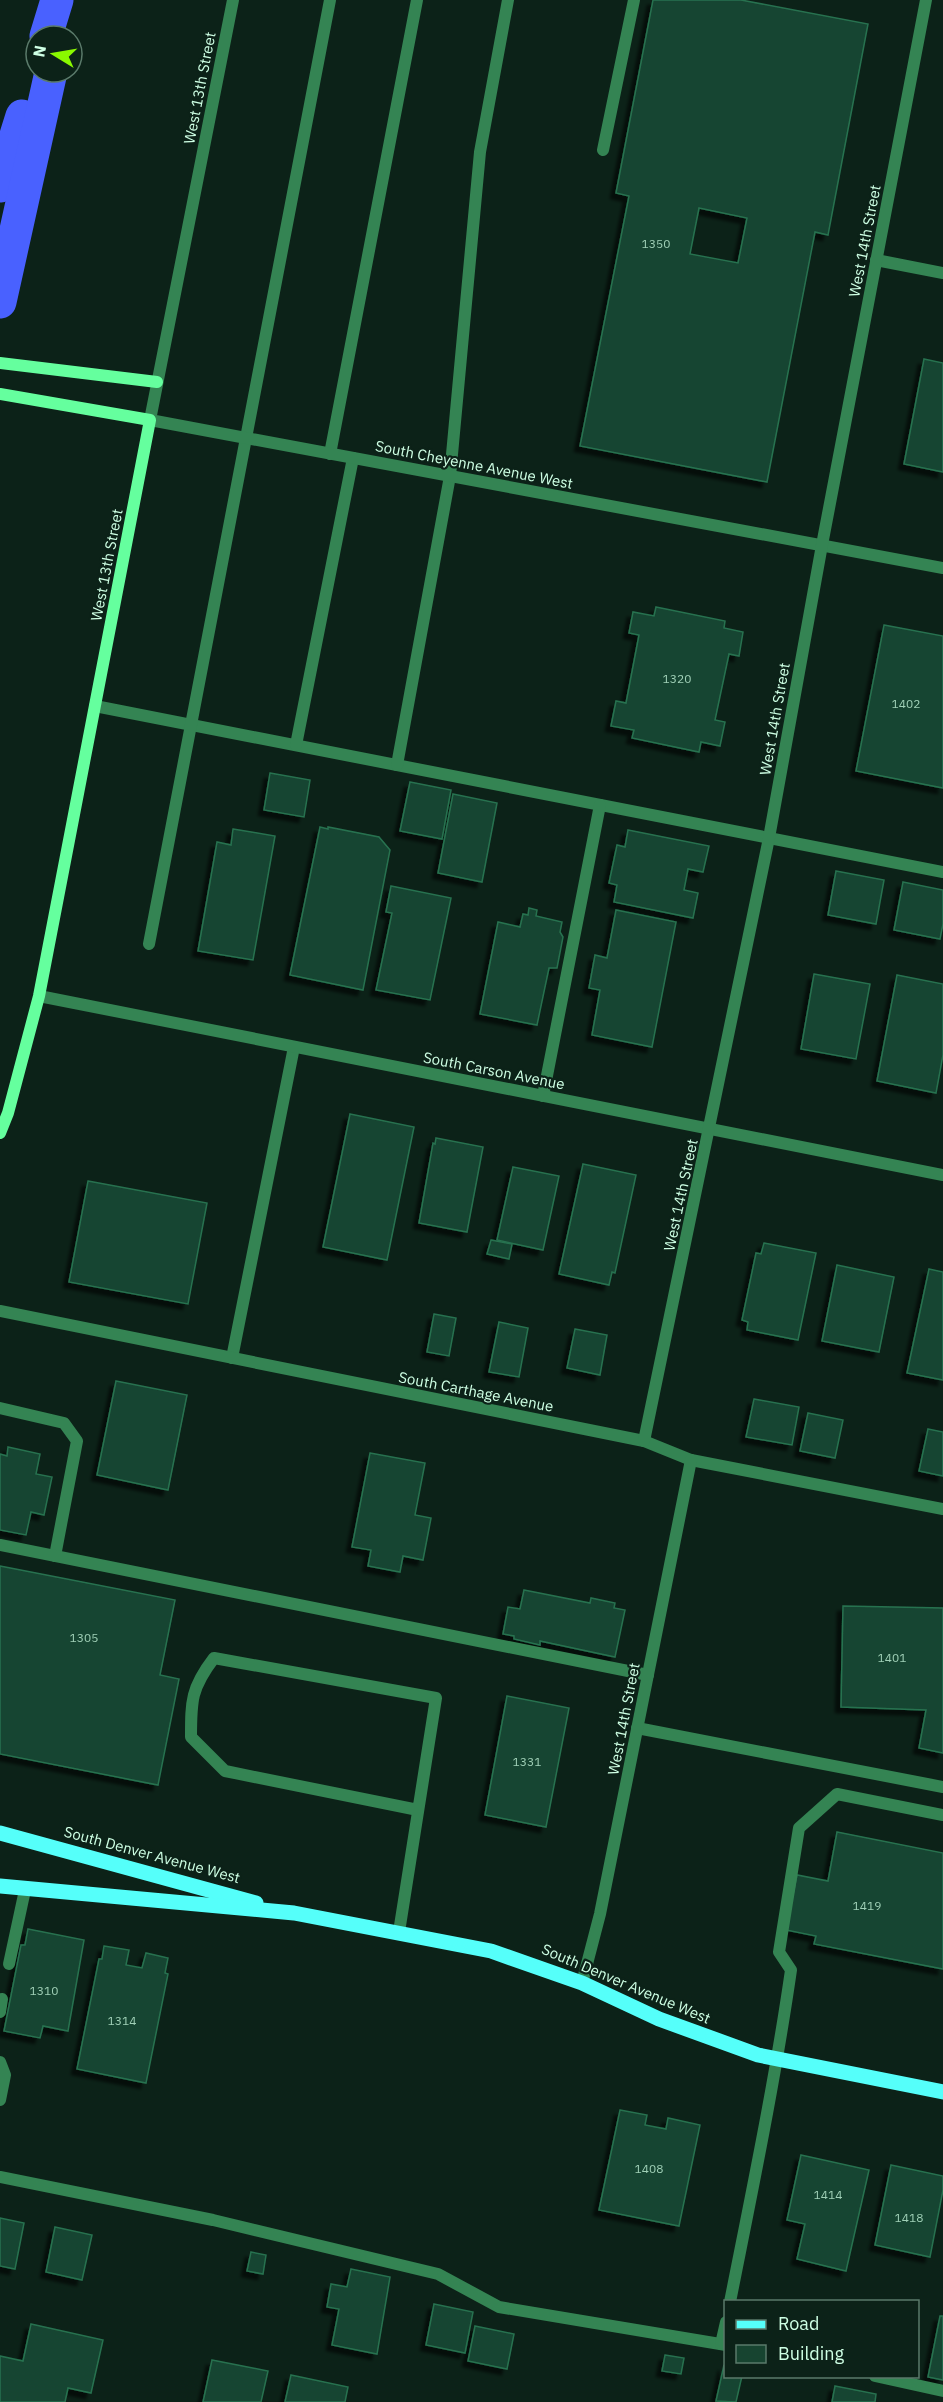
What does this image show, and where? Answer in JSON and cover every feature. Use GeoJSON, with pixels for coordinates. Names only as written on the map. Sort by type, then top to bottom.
{"type":"FeatureCollection","features":[{"type":"Feature","properties":{"kind":"highway"},"geometry":{"type":"LineString","coordinates":[[50,24],[57,0]]}},
{"type":"Feature","properties":{"kind":"highway"},"geometry":{"type":"LineString","coordinates":[[62,24],[67,0]]}},
{"type":"Feature","properties":{"kind":"highway"},"geometry":{"type":"LineString","coordinates":[[0,186],[31,84]]}},
{"type":"Feature","properties":{"kind":"highway"},"geometry":{"type":"LineString","coordinates":[[0,302],[48,84]]}},
{"type":"Feature","properties":{"kind":"main road"},"geometry":{"type":"LineString","coordinates":[[0,363],[157,382]]}},
{"type":"Feature","properties":{"kind":"main road","name":"South Cheyenne Avenue West"},"geometry":{"type":"LineString","coordinates":[[0,394],[150,420]]}},
{"type":"Feature","properties":{"kind":"main road","name":"West 13th Street"},"geometry":{"type":"LineString","coordinates":[[0,1133],[8,1113],[39,996],[150,420]]}},
{"type":"Feature","properties":{"kind":"main road","name":"South Denver Avenue West"},"geometry":{"type":"LineString","coordinates":[[0,1833],[294,1913],[491,1951],[582,1983],[678,2027],[758,2055],[943,2092]]}},
{"type":"Feature","properties":{"kind":"main road","name":"South Denver Avenue West"},"geometry":{"type":"LineString","coordinates":[[0,1886],[294,1913]]}},
{"type":"Feature","properties":{"kind":"street","name":"West 13th Street"},"geometry":{"type":"LineString","coordinates":[[150,420],[233,0]]}},
{"type":"Feature","properties":{"kind":"street"},"geometry":{"type":"LineString","coordinates":[[149,944],[189,724],[330,0]]}},
{"type":"Feature","properties":{"kind":"street"},"geometry":{"type":"LineString","coordinates":[[330,454],[417,0]]}},
{"type":"Feature","properties":{"kind":"street"},"geometry":{"type":"LineString","coordinates":[[397,765],[450,476],[480,152],[508,0]]}},
{"type":"Feature","properties":{"kind":"street"},"geometry":{"type":"LineString","coordinates":[[603,150],[634,0]]}},
{"type":"Feature","properties":{"kind":"street","name":"West 14th Street"},"geometry":{"type":"LineString","coordinates":[[644,1441],[769,838],[822,545],[926,0]]}},
{"type":"Feature","properties":{"kind":"street"},"geometry":{"type":"LineString","coordinates":[[876,260],[943,273]]}},
{"type":"Feature","properties":{"kind":"street","name":"South Cheyenne Avenue West"},"geometry":{"type":"LineString","coordinates":[[150,420],[943,568]]}},
{"type":"Feature","properties":{"kind":"street"},"geometry":{"type":"LineString","coordinates":[[296,745],[353,458]]}},
{"type":"Feature","properties":{"kind":"street"},"geometry":{"type":"LineString","coordinates":[[95,706],[943,872]]}},
{"type":"Feature","properties":{"kind":"street"},"geometry":{"type":"LineString","coordinates":[[543,1096],[600,805]]}},
{"type":"Feature","properties":{"kind":"street","name":"South Carson Avenue"},"geometry":{"type":"LineString","coordinates":[[39,996],[943,1175]]}},
{"type":"Feature","properties":{"kind":"street"},"geometry":{"type":"LineString","coordinates":[[232,1358],[294,1047]]}},
{"type":"Feature","properties":{"kind":"street","name":"South Carthage Avenue"},"geometry":{"type":"LineString","coordinates":[[0,1311],[644,1441],[691,1460],[943,1509]]}},
{"type":"Feature","properties":{"kind":"street"},"geometry":{"type":"LineString","coordinates":[[0,1408],[64,1423],[77,1441],[56,1556]]}},
{"type":"Feature","properties":{"kind":"street","name":"West 14th Street"},"geometry":{"type":"LineString","coordinates":[[582,1983],[600,1914],[691,1460]]}},
{"type":"Feature","properties":{"kind":"street"},"geometry":{"type":"LineString","coordinates":[[0,1545],[648,1675]]}},
{"type":"Feature","properties":{"kind":"street"},"geometry":{"type":"LineString","coordinates":[[399,1932],[436,1698],[214,1658],[201,1675],[191,1699],[190,1737],[225,1771],[418,1810]]}},
{"type":"Feature","properties":{"kind":"street"},"geometry":{"type":"LineString","coordinates":[[637,1728],[943,1787]]}},
{"type":"Feature","properties":{"kind":"street"},"geometry":{"type":"LineString","coordinates":[[729,2300],[778,2059],[791,1970],[779,1952],[799,1828],[837,1794],[943,1815]]}},
{"type":"Feature","properties":{"kind":"street"},"geometry":{"type":"LineString","coordinates":[[9,1964],[25,1890]]}},
{"type":"Feature","properties":{"kind":"street"},"geometry":{"type":"LineString","coordinates":[[0,2012],[2,1999]]}},
{"type":"Feature","properties":{"kind":"street"},"geometry":{"type":"LineString","coordinates":[[0,2062],[4,2075],[0,2100]]}},
{"type":"Feature","properties":{"kind":"street"},"geometry":{"type":"LineString","coordinates":[[0,2177],[213,2220],[438,2274],[499,2307],[723,2345]]}},
{"type":"Feature","properties":{"kind":"street"},"geometry":{"type":"LineString","coordinates":[[884,2378],[943,2391]]}},
{"type":"Feature","properties":{"kind":"building"},"geometry":{"type":"Polygon","coordinates":[[[653,0],[741,0],[868,24],[828,235],[815,232],[767,482],[580,446],[629,196],[616,193],[653,0]],[[699,208],[690,254],[738,263],[747,218],[699,208]]]}},
{"type":"Feature","properties":{"kind":"building"},"geometry":{"type":"Polygon","coordinates":[[[924,359],[943,363],[943,472],[904,464],[924,359]]]}},
{"type":"Feature","properties":{"kind":"building"},"geometry":{"type":"Polygon","coordinates":[[[656,607],[725,621],[724,628],[743,632],[739,656],[729,654],[715,720],[725,722],[720,746],[701,742],[699,752],[632,738],[634,730],[611,726],[616,701],[626,703],[639,635],[629,633],[633,612],[654,616],[656,607]]]}},
{"type":"Feature","properties":{"kind":"building"},"geometry":{"type":"Polygon","coordinates":[[[884,625],[943,636],[943,788],[856,771],[884,625]]]}},
{"type":"Feature","properties":{"kind":"building"},"geometry":{"type":"Polygon","coordinates":[[[270,773],[310,780],[304,817],[264,810],[270,773]]]}},
{"type":"Feature","properties":{"kind":"building"},"geometry":{"type":"Polygon","coordinates":[[[410,782],[451,790],[442,839],[400,831],[410,782]]]}},
{"type":"Feature","properties":{"kind":"building"},"geometry":{"type":"Polygon","coordinates":[[[453,794],[497,803],[482,882],[438,873],[453,794]]]}},
{"type":"Feature","properties":{"kind":"building"},"geometry":{"type":"Polygon","coordinates":[[[320,827],[379,837],[390,850],[363,990],[290,975],[320,827]]]}},
{"type":"Feature","properties":{"kind":"building"},"geometry":{"type":"Polygon","coordinates":[[[233,829],[275,836],[253,960],[198,951],[217,842],[231,845],[233,829]]]}},
{"type":"Feature","properties":{"kind":"building"},"geometry":{"type":"Polygon","coordinates":[[[628,830],[709,846],[703,872],[688,869],[684,890],[698,893],[693,918],[614,902],[617,885],[609,883],[617,845],[625,847],[628,830]]]}},
{"type":"Feature","properties":{"kind":"building"},"geometry":{"type":"Polygon","coordinates":[[[836,871],[884,880],[876,924],[828,915],[836,871]]]}},
{"type":"Feature","properties":{"kind":"building"},"geometry":{"type":"Polygon","coordinates":[[[903,882],[943,890],[943,924],[940,939],[894,930],[903,882]]]}},
{"type":"Feature","properties":{"kind":"building"},"geometry":{"type":"Polygon","coordinates":[[[391,886],[451,898],[430,1000],[376,990],[392,913],[386,912],[391,886]]]}},
{"type":"Feature","properties":{"kind":"building"},"geometry":{"type":"Polygon","coordinates":[[[529,908],[537,910],[536,916],[562,922],[560,932],[563,937],[557,968],[549,968],[537,1025],[480,1014],[498,922],[520,927],[523,914],[528,915],[529,908]]]}},
{"type":"Feature","properties":{"kind":"building"},"geometry":{"type":"Polygon","coordinates":[[[616,910],[676,922],[652,1047],[592,1035],[600,990],[589,988],[595,955],[607,958],[616,910]]]}},
{"type":"Feature","properties":{"kind":"building"},"geometry":{"type":"Polygon","coordinates":[[[814,974],[870,984],[856,1059],[801,1049],[814,974]]]}},
{"type":"Feature","properties":{"kind":"building"},"geometry":{"type":"Polygon","coordinates":[[[897,975],[943,984],[943,1055],[936,1093],[877,1081],[897,975]]]}},
{"type":"Feature","properties":{"kind":"building"},"geometry":{"type":"Polygon","coordinates":[[[350,1114],[414,1127],[387,1260],[323,1247],[350,1114]]]}},
{"type":"Feature","properties":{"kind":"building"},"geometry":{"type":"Polygon","coordinates":[[[436,1138],[483,1147],[467,1232],[419,1223],[433,1143],[435,1144],[436,1138]]]}},
{"type":"Feature","properties":{"kind":"building"},"geometry":{"type":"Polygon","coordinates":[[[583,1164],[636,1175],[615,1273],[612,1272],[609,1285],[559,1274],[583,1164]]]}},
{"type":"Feature","properties":{"kind":"building"},"geometry":{"type":"Polygon","coordinates":[[[513,1167],[559,1176],[543,1250],[497,1240],[513,1167]]]}},
{"type":"Feature","properties":{"kind":"building"},"geometry":{"type":"Polygon","coordinates":[[[88,1181],[207,1203],[188,1304],[69,1282],[88,1181]]]}},
{"type":"Feature","properties":{"kind":"building"},"geometry":{"type":"Polygon","coordinates":[[[491,1240],[512,1244],[509,1259],[487,1254],[491,1240]]]}},
{"type":"Feature","properties":{"kind":"building"},"geometry":{"type":"Polygon","coordinates":[[[764,1243],[816,1253],[798,1340],[747,1330],[748,1322],[742,1320],[756,1253],[761,1254],[764,1243]]]}},
{"type":"Feature","properties":{"kind":"building"},"geometry":{"type":"Polygon","coordinates":[[[837,1265],[894,1277],[879,1352],[822,1341],[837,1265]]]}},
{"type":"Feature","properties":{"kind":"building"},"geometry":{"type":"Polygon","coordinates":[[[929,1269],[943,1272],[943,1380],[907,1373],[929,1269]]]}},
{"type":"Feature","properties":{"kind":"building"},"geometry":{"type":"Polygon","coordinates":[[[434,1314],[456,1318],[449,1356],[427,1352],[434,1314]]]}},
{"type":"Feature","properties":{"kind":"building"},"geometry":{"type":"Polygon","coordinates":[[[499,1322],[528,1328],[519,1377],[489,1372],[499,1322]]]}},
{"type":"Feature","properties":{"kind":"building"},"geometry":{"type":"Polygon","coordinates":[[[575,1329],[607,1335],[600,1375],[567,1368],[575,1329]]]}},
{"type":"Feature","properties":{"kind":"building"},"geometry":{"type":"Polygon","coordinates":[[[116,1381],[187,1395],[168,1490],[97,1475],[116,1381]]]}},
{"type":"Feature","properties":{"kind":"building"},"geometry":{"type":"Polygon","coordinates":[[[754,1399],[799,1407],[792,1445],[746,1437],[754,1399]]]}},
{"type":"Feature","properties":{"kind":"building"},"geometry":{"type":"Polygon","coordinates":[[[808,1413],[843,1420],[835,1458],[800,1451],[808,1413]]]}},
{"type":"Feature","properties":{"kind":"building"},"geometry":{"type":"Polygon","coordinates":[[[928,1429],[943,1432],[943,1476],[919,1471],[928,1429]]]}},
{"type":"Feature","properties":{"kind":"building"},"geometry":{"type":"Polygon","coordinates":[[[8,1447],[40,1454],[36,1474],[52,1477],[44,1515],[31,1512],[26,1535],[0,1530],[0,1454],[7,1456],[8,1447]]]}},
{"type":"Feature","properties":{"kind":"building"},"geometry":{"type":"Polygon","coordinates":[[[370,1453],[425,1463],[415,1515],[431,1518],[423,1560],[403,1556],[400,1572],[368,1566],[371,1550],[352,1547],[370,1453]]]}},
{"type":"Feature","properties":{"kind":"building"},"geometry":{"type":"Polygon","coordinates":[[[0,1566],[175,1600],[160,1675],[179,1679],[158,1785],[0,1754],[0,1566]]]}},
{"type":"Feature","properties":{"kind":"building"},"geometry":{"type":"Polygon","coordinates":[[[524,1590],[590,1603],[591,1598],[615,1603],[614,1608],[625,1610],[615,1657],[540,1641],[540,1645],[503,1634],[508,1607],[520,1609],[524,1590]]]}},
{"type":"Feature","properties":{"kind":"building"},"geometry":{"type":"Polygon","coordinates":[[[843,1606],[943,1608],[943,1753],[919,1748],[926,1710],[841,1707],[843,1606]]]}},
{"type":"Feature","properties":{"kind":"building"},"geometry":{"type":"Polygon","coordinates":[[[507,1696],[569,1708],[546,1827],[485,1815],[507,1696]]]}},
{"type":"Feature","properties":{"kind":"building"},"geometry":{"type":"Polygon","coordinates":[[[837,1832],[943,1853],[943,1969],[814,1944],[816,1936],[786,1930],[797,1875],[828,1881],[837,1832]]]}},
{"type":"Feature","properties":{"kind":"building"},"geometry":{"type":"Polygon","coordinates":[[[28,1929],[84,1940],[68,2031],[43,2026],[40,2038],[4,2031],[21,1945],[25,1945],[28,1929]]]}},
{"type":"Feature","properties":{"kind":"building"},"geometry":{"type":"Polygon","coordinates":[[[104,1946],[129,1950],[126,1965],[142,1968],[146,1953],[168,1958],[165,1973],[168,1974],[146,2083],[77,2069],[99,1959],[102,1959],[104,1946]]]}},
{"type":"Feature","properties":{"kind":"building"},"geometry":{"type":"Polygon","coordinates":[[[620,2110],[647,2115],[645,2125],[666,2129],[668,2118],[700,2125],[679,2226],[599,2210],[620,2110]]]}},
{"type":"Feature","properties":{"kind":"building"},"geometry":{"type":"Polygon","coordinates":[[[801,2155],[869,2170],[846,2271],[797,2259],[805,2224],[787,2220],[801,2155]]]}},
{"type":"Feature","properties":{"kind":"building"},"geometry":{"type":"Polygon","coordinates":[[[891,2165],[943,2176],[943,2190],[930,2257],[875,2245],[891,2165]]]}},
{"type":"Feature","properties":{"kind":"building"},"geometry":{"type":"Polygon","coordinates":[[[0,2218],[24,2223],[15,2269],[0,2266],[0,2218]]]}},
{"type":"Feature","properties":{"kind":"building"},"geometry":{"type":"Polygon","coordinates":[[[55,2227],[92,2235],[82,2280],[46,2272],[55,2227]]]}},
{"type":"Feature","properties":{"kind":"building"},"geometry":{"type":"Polygon","coordinates":[[[251,2252],[266,2255],[263,2274],[247,2271],[251,2252]]]}},
{"type":"Feature","properties":{"kind":"building"},"geometry":{"type":"Polygon","coordinates":[[[351,2269],[390,2277],[377,2354],[332,2345],[339,2309],[327,2307],[331,2284],[347,2287],[351,2269]]]}},
{"type":"Feature","properties":{"kind":"building"},"geometry":{"type":"Polygon","coordinates":[[[434,2304],[473,2312],[465,2353],[426,2345],[434,2304]]]}},
{"type":"Feature","properties":{"kind":"building"},"geometry":{"type":"Polygon","coordinates":[[[940,2316],[943,2316],[943,2380],[928,2377],[940,2316]]]}},
{"type":"Feature","properties":{"kind":"building"},"geometry":{"type":"Polygon","coordinates":[[[31,2324],[103,2340],[91,2393],[68,2388],[65,2402],[0,2402],[0,2356],[23,2361],[31,2324]]]}},
{"type":"Feature","properties":{"kind":"building"},"geometry":{"type":"Polygon","coordinates":[[[475,2326],[514,2334],[507,2369],[468,2361],[475,2326]]]}},
{"type":"Feature","properties":{"kind":"building"},"geometry":{"type":"Polygon","coordinates":[[[665,2355],[684,2358],[681,2374],[662,2371],[665,2355]]]}},
{"type":"Feature","properties":{"kind":"building"},"geometry":{"type":"Polygon","coordinates":[[[212,2360],[268,2371],[261,2402],[203,2402],[212,2360]]]}},
{"type":"Feature","properties":{"kind":"building"},"geometry":{"type":"Polygon","coordinates":[[[724,2365],[724,2378],[742,2378],[736,2402],[716,2401],[724,2365]]]}},
{"type":"Feature","properties":{"kind":"building"},"geometry":{"type":"Polygon","coordinates":[[[291,2375],[348,2387],[345,2402],[285,2402],[291,2375]]]}},
{"type":"Feature","properties":{"kind":"building"},"geometry":{"type":"Polygon","coordinates":[[[835,2386],[876,2394],[875,2402],[832,2402],[835,2386]]]}}]}
